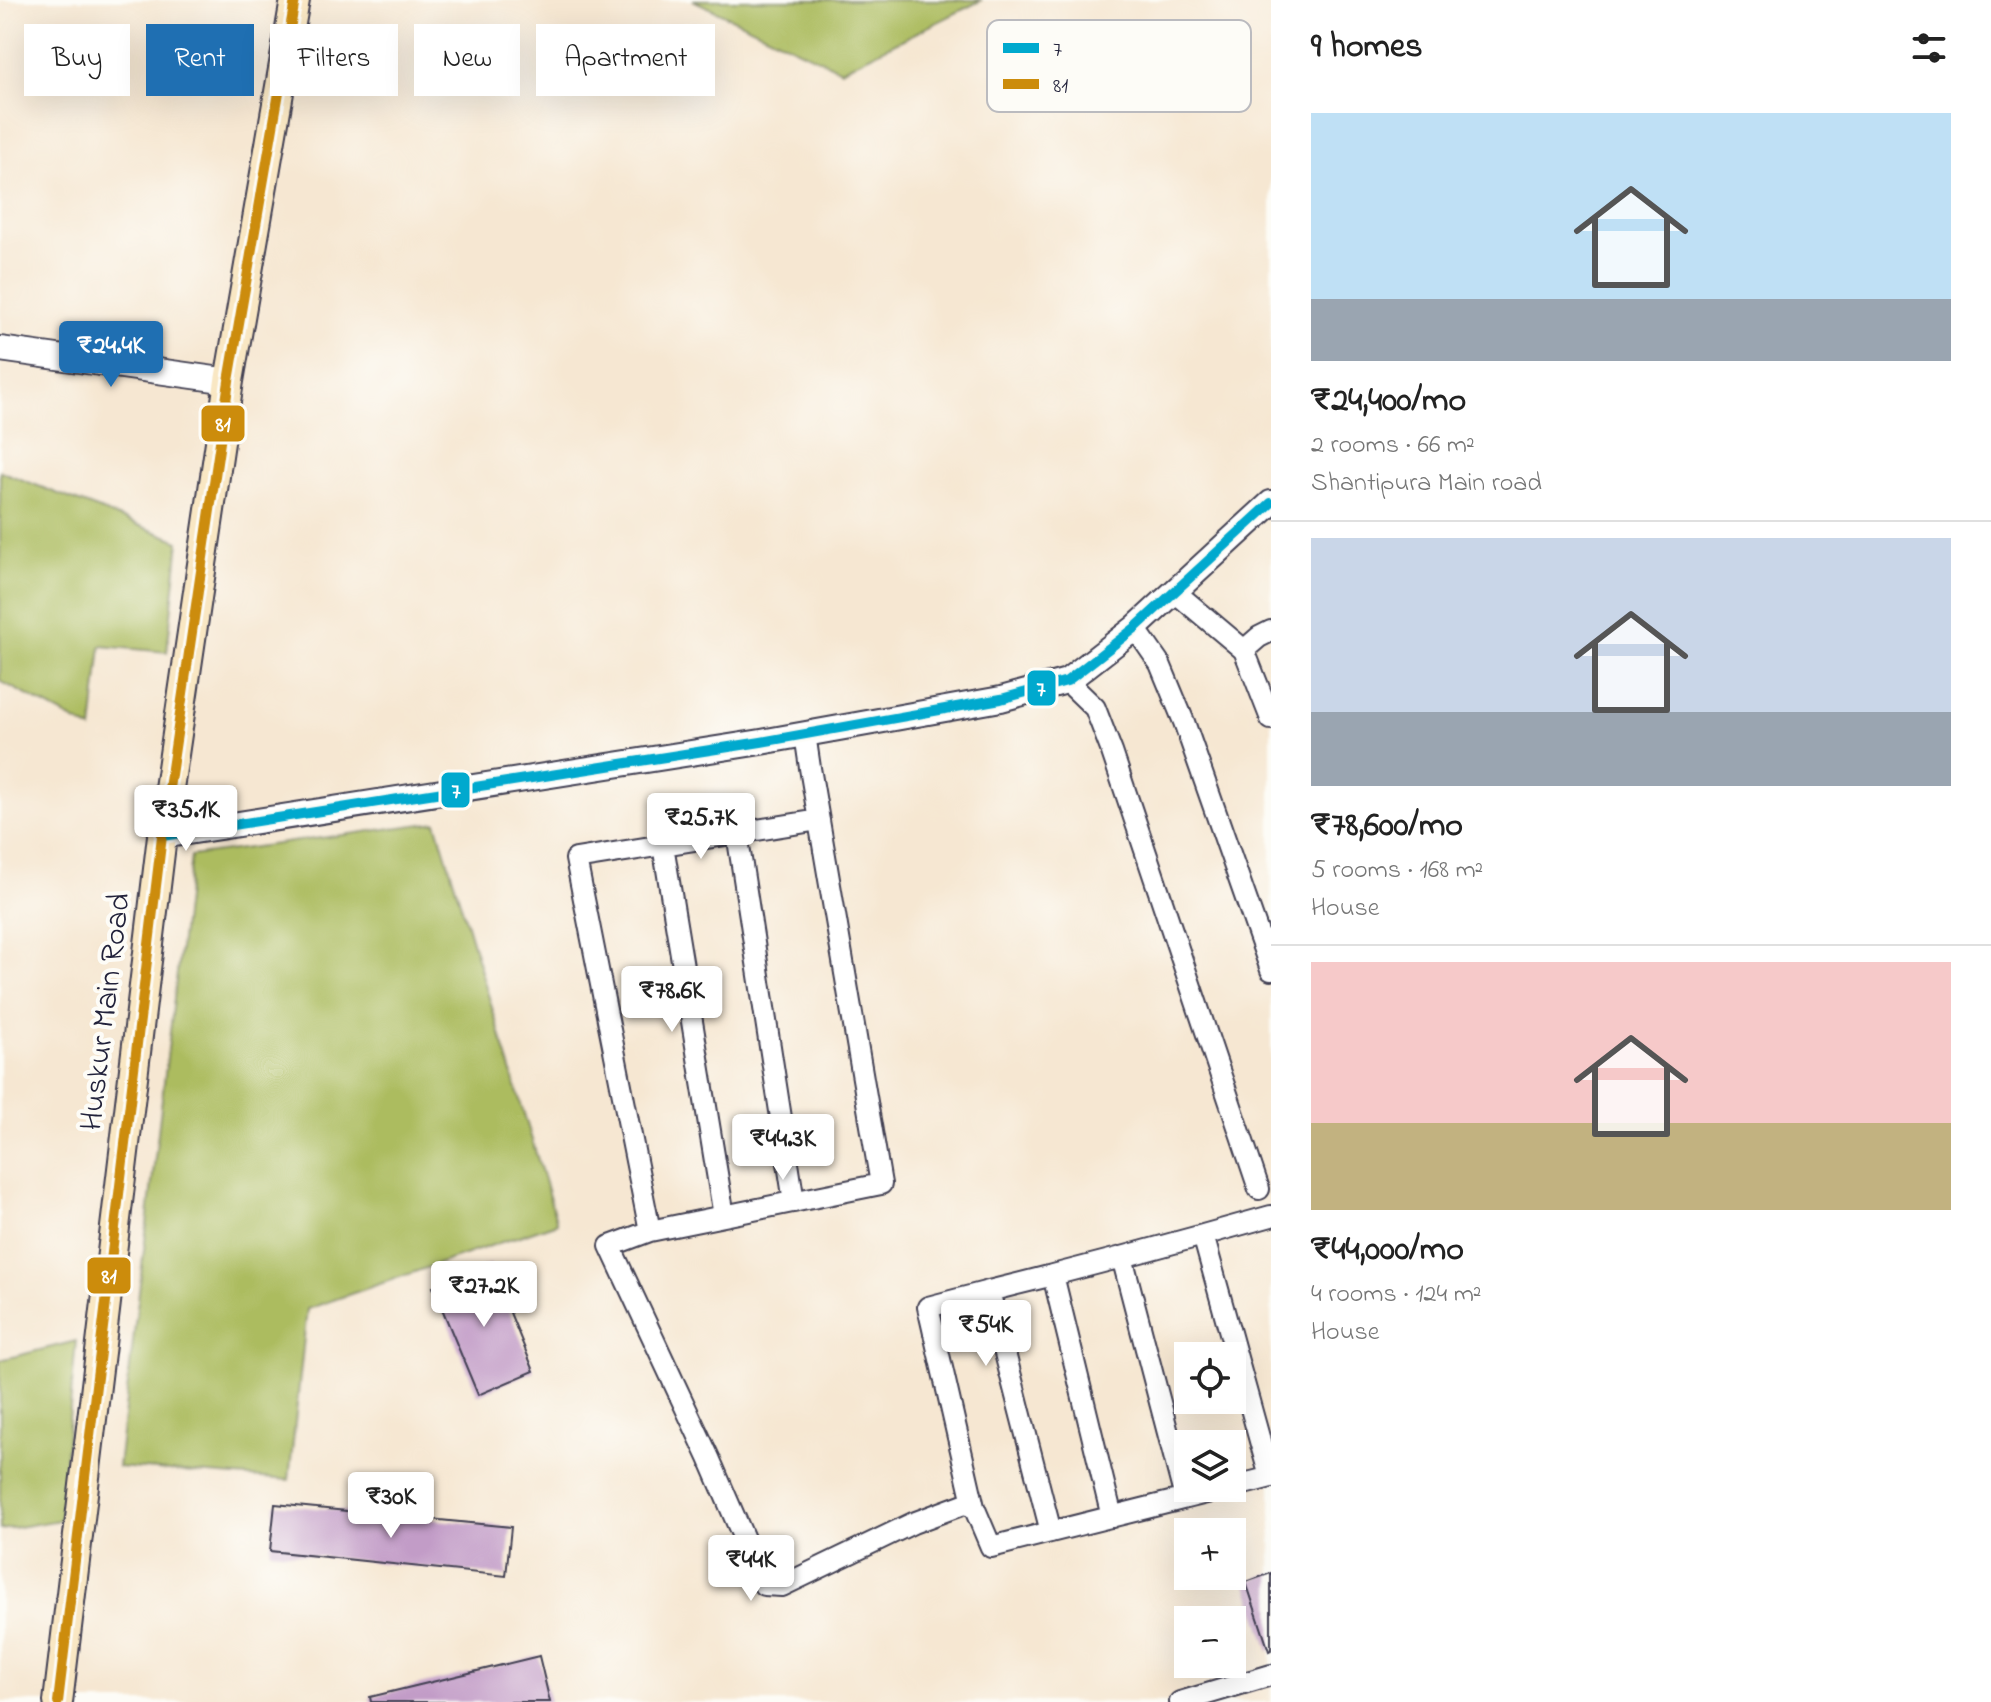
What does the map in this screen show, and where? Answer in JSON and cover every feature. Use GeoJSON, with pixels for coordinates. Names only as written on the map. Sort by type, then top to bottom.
{"type":"FeatureCollection","features":[{"type":"Feature","properties":{"kind":"main road","name":"Huskur Main Road"},"geometry":{"type":"LineString","coordinates":[[58,1702],[162,836],[229,381],[295,0]]}},
{"type":"Feature","properties":{"kind":"street"},"geometry":{"type":"LineString","coordinates":[[0,349],[229,381]]}},
{"type":"Feature","properties":{"kind":"street"},"geometry":{"type":"LineString","coordinates":[[162,836],[805,734],[1001,699],[1067,681],[1135,628],[1271,503]]}},
{"type":"Feature","properties":{"kind":"street"},"geometry":{"type":"LineString","coordinates":[[1175,592],[1244,650],[1271,719]]}},
{"type":"Feature","properties":{"kind":"street"},"geometry":{"type":"LineString","coordinates":[[1135,628],[1160,664],[1184,722],[1271,970]]}},
{"type":"Feature","properties":{"kind":"street"},"geometry":{"type":"LineString","coordinates":[[1244,650],[1271,631]]}},
{"type":"Feature","properties":{"kind":"street"},"geometry":{"type":"LineString","coordinates":[[1067,681],[1095,708],[1112,752],[1259,1189]]}},
{"type":"Feature","properties":{"kind":"street"},"geometry":{"type":"LineString","coordinates":[[805,734],[881,1184],[650,1231],[610,1246],[709,1458],[764,1585],[782,1586],[913,1523],[964,1504],[974,1507]]}},
{"type":"Feature","properties":{"kind":"street"},"geometry":{"type":"LineString","coordinates":[[650,1231],[576,859],[819,820]]}},
{"type":"Feature","properties":{"kind":"street"},"geometry":{"type":"LineString","coordinates":[[737,833],[794,1202]]}},
{"type":"Feature","properties":{"kind":"street"},"geometry":{"type":"LineString","coordinates":[[663,845],[724,1216]]}},
{"type":"Feature","properties":{"kind":"street"},"geometry":{"type":"LineString","coordinates":[[1174,1501],[991,1547],[974,1507],[928,1307],[1271,1216]]}},
{"type":"Feature","properties":{"kind":"street"},"geometry":{"type":"LineString","coordinates":[[1203,1235],[1270,1477],[1246,1483]]}},
{"type":"Feature","properties":{"kind":"street"},"geometry":{"type":"LineString","coordinates":[[1122,1257],[1174,1456]]}},
{"type":"Feature","properties":{"kind":"street"},"geometry":{"type":"LineString","coordinates":[[1053,1275],[1112,1517]]}},
{"type":"Feature","properties":{"kind":"street"},"geometry":{"type":"LineString","coordinates":[[989,1291],[1051,1532]]}},
{"type":"Feature","properties":{"kind":"street"},"geometry":{"type":"LineString","coordinates":[[1180,1702],[1271,1675]]}},
{"type":"Feature","properties":{"kind":"green space"},"geometry":{"type":"Polygon","coordinates":[[[693,0],[982,0],[841,70],[693,0]]]}},
{"type":"Feature","properties":{"kind":"green space"},"geometry":{"type":"Polygon","coordinates":[[[0,471],[179,541],[167,652],[101,646],[92,730],[0,681],[0,471]]]}},
{"type":"Feature","properties":{"kind":"green space"},"geometry":{"type":"Polygon","coordinates":[[[436,822],[557,1223],[307,1309],[289,1480],[118,1467],[191,856],[436,822]]]}},
{"type":"Feature","properties":{"kind":"green space"},"geometry":{"type":"Polygon","coordinates":[[[76,1341],[60,1520],[0,1530],[0,1360],[76,1341]]]}},
{"type":"Feature","properties":{"kind":"building"},"geometry":{"type":"Polygon","coordinates":[[[490,1264],[534,1371],[478,1395],[433,1287],[490,1264]]]}},
{"type":"Feature","properties":{"kind":"building"},"geometry":{"type":"Polygon","coordinates":[[[275,1504],[511,1527],[506,1576],[270,1551],[275,1504]]]}},
{"type":"Feature","properties":{"kind":"building"},"geometry":{"type":"Polygon","coordinates":[[[1271,1573],[1269,1651],[1246,1582],[1271,1573]]]}},
{"type":"Feature","properties":{"kind":"building"},"geometry":{"type":"Polygon","coordinates":[[[539,1656],[550,1702],[371,1702],[370,1697],[539,1656]]]}},
{"type":"Feature","properties":{"kind":"transit line","name":"81"},"geometry":{"type":"LineString","coordinates":[[58,1702],[162,836],[229,381],[295,0]]}},
{"type":"Feature","properties":{"kind":"transit line","name":"7"},"geometry":{"type":"LineString","coordinates":[[162,836],[761,742],[1001,699],[1067,681],[1135,628],[1271,503]]}}]}
